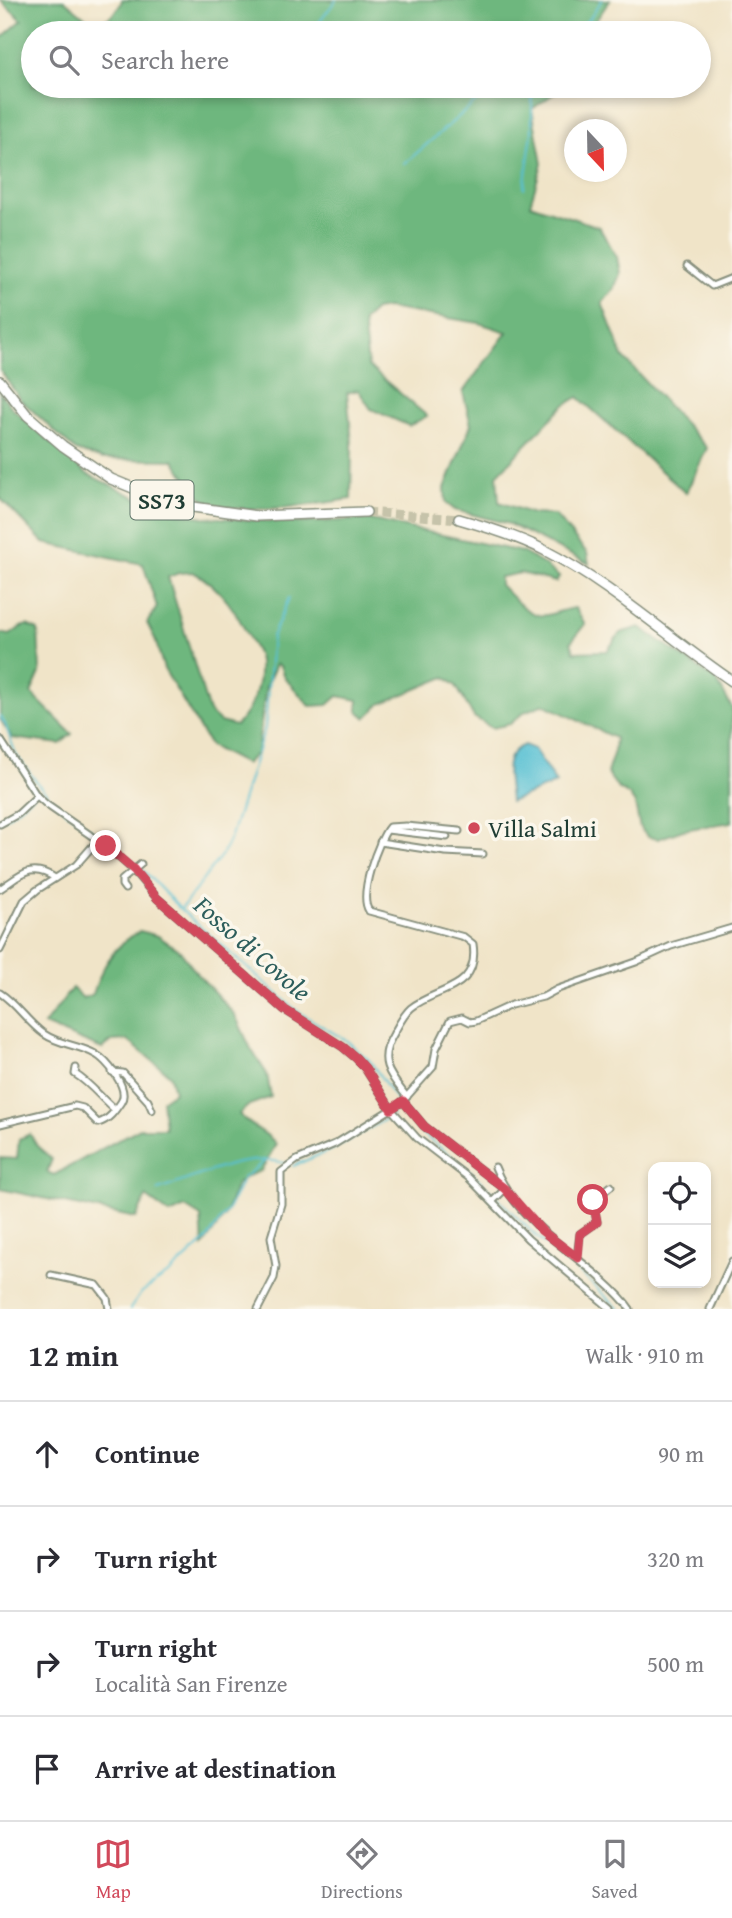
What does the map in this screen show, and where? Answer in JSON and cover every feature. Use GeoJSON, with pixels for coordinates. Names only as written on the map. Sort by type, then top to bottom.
{"type":"FeatureCollection","features":[{"type":"Feature","properties":{"kind":"main road","name":"SS73"},"geometry":{"type":"LineString","coordinates":[[0,381],[27,415],[63,446],[111,479],[172,505],[257,516],[366,512]]}},
{"type":"Feature","properties":{"kind":"main road"},"geometry":{"type":"LineString","coordinates":[[459,519],[498,530],[542,549],[588,575],[732,681]]}},
{"type":"Feature","properties":{"kind":"street"},"geometry":{"type":"LineString","coordinates":[[687,266],[712,286],[732,278]]}},
{"type":"Feature","properties":{"kind":"street"},"geometry":{"type":"LineString","coordinates":[[0,739],[37,796],[137,867],[157,898],[285,1010],[356,1058],[402,1122],[417,1138],[496,1198],[528,1239],[611,1309]]}},
{"type":"Feature","properties":{"kind":"street"},"geometry":{"type":"LineString","coordinates":[[0,824],[18,814],[37,796]]}},
{"type":"Feature","properties":{"kind":"street"},"geometry":{"type":"LineString","coordinates":[[459,831],[406,825],[389,827],[380,842],[365,895],[365,904],[369,911],[464,937],[473,944],[474,951],[473,961],[462,983],[413,1007],[401,1021],[385,1052],[386,1065],[404,1100],[424,1126],[505,1189],[542,1231],[610,1286],[630,1309]]}},
{"type":"Feature","properties":{"kind":"street"},"geometry":{"type":"LineString","coordinates":[[387,830],[447,837]]}},
{"type":"Feature","properties":{"kind":"street"},"geometry":{"type":"LineString","coordinates":[[0,950],[24,901],[76,865],[97,841]]}},
{"type":"Feature","properties":{"kind":"street"},"geometry":{"type":"LineString","coordinates":[[380,842],[445,852],[483,854]]}},
{"type":"Feature","properties":{"kind":"street"},"geometry":{"type":"LineString","coordinates":[[125,889],[122,880],[137,867]]}},
{"type":"Feature","properties":{"kind":"street"},"geometry":{"type":"LineString","coordinates":[[0,889],[34,869],[44,870],[55,877]]}},
{"type":"Feature","properties":{"kind":"street"},"geometry":{"type":"LineString","coordinates":[[258,1309],[274,1278],[276,1266],[271,1237],[281,1204],[281,1172],[298,1160],[335,1144],[404,1100],[433,1067],[436,1049],[450,1021],[462,1018],[470,1022],[476,1021],[511,1005],[543,997],[558,989],[636,962],[671,946],[732,928]]}},
{"type":"Feature","properties":{"kind":"street"},"geometry":{"type":"LineString","coordinates":[[0,993],[43,1033],[59,1042],[99,1056],[124,1087],[123,1099],[109,1118],[102,1122],[98,1123],[83,1108],[75,1106],[0,1124]]}},
{"type":"Feature","properties":{"kind":"street"},"geometry":{"type":"LineString","coordinates":[[76,1068],[75,1074],[86,1081],[115,1110]]}},
{"type":"Feature","properties":{"kind":"street"},"geometry":{"type":"LineString","coordinates":[[112,1072],[123,1073],[148,1101],[152,1110]]}},
{"type":"Feature","properties":{"kind":"street"},"geometry":{"type":"LineString","coordinates":[[495,1167],[505,1189]]}},
{"type":"Feature","properties":{"kind":"street"},"geometry":{"type":"LineString","coordinates":[[578,1258],[580,1234],[597,1222],[593,1200],[611,1186]]}},
{"type":"Feature","properties":{"kind":"street"},"geometry":{"type":"LineString","coordinates":[[496,1198],[505,1189]]}},
{"type":"Feature","properties":{"kind":"street"},"geometry":{"type":"LineString","coordinates":[[710,1309],[732,1261]]}},
{"type":"Feature","properties":{"kind":"street"},"geometry":{"type":"LineString","coordinates":[[51,1275],[97,1284],[107,1298],[109,1309]]}},
{"type":"Feature","properties":{"kind":"green space"},"geometry":{"type":"Polygon","coordinates":[[[0,0],[64,0],[89,21],[21,21],[21,98],[548,98],[532,109],[542,164],[530,204],[599,227],[617,257],[620,274],[614,289],[602,303],[623,357],[707,448],[686,493],[578,397],[563,406],[497,475],[499,502],[533,514],[555,515],[587,553],[589,564],[509,524],[455,510],[446,503],[445,488],[471,425],[463,392],[507,332],[479,323],[387,308],[375,310],[363,321],[368,366],[427,416],[409,426],[371,409],[358,390],[347,393],[352,443],[351,499],[272,508],[229,507],[212,503],[200,496],[174,460],[103,459],[76,451],[20,399],[0,370],[0,39],[22,20],[0,0]]]}},
{"type":"Feature","properties":{"kind":"green space"},"geometry":{"type":"Polygon","coordinates":[[[122,0],[610,0],[596,21],[103,21],[111,16],[122,0]]]}},
{"type":"Feature","properties":{"kind":"green space"},"geometry":{"type":"Polygon","coordinates":[[[0,393],[13,409],[87,474],[162,510],[204,517],[300,523],[367,519],[522,552],[559,577],[556,582],[521,573],[500,577],[500,585],[521,606],[534,614],[547,615],[575,608],[585,624],[571,642],[574,652],[607,651],[620,633],[640,627],[717,681],[732,708],[732,822],[683,830],[658,839],[648,837],[640,828],[635,804],[607,773],[615,738],[544,704],[524,712],[510,724],[492,728],[474,717],[456,686],[445,677],[380,704],[366,718],[358,711],[358,700],[338,696],[328,705],[310,706],[276,664],[266,686],[257,753],[245,764],[210,746],[164,669],[147,623],[157,607],[143,564],[44,543],[0,498],[0,393]],[[193,572],[168,577],[209,712],[220,722],[236,726],[254,697],[259,659],[234,611],[220,593],[193,572]]]}},
{"type":"Feature","properties":{"kind":"green space"},"geometry":{"type":"Polygon","coordinates":[[[27,625],[38,630],[40,673],[31,693],[72,734],[60,744],[12,738],[0,719],[0,633],[10,635],[27,625]]]}},
{"type":"Feature","properties":{"kind":"green space"},"geometry":{"type":"Polygon","coordinates":[[[140,931],[158,936],[180,951],[235,1015],[251,1049],[267,1074],[271,1097],[249,1105],[239,1114],[276,1144],[261,1171],[247,1176],[237,1184],[225,1215],[203,1246],[201,1217],[185,1207],[170,1214],[146,1197],[136,1218],[0,1189],[0,1158],[17,1159],[19,1139],[30,1134],[37,1146],[52,1159],[47,1172],[54,1175],[140,1128],[165,1128],[162,1100],[174,1092],[170,1075],[127,1040],[112,1041],[102,1049],[44,1025],[72,988],[83,998],[93,994],[110,957],[140,931]]]}},
{"type":"Feature","properties":{"kind":"water"},"geometry":{"type":"Polygon","coordinates":[[[524,745],[534,749],[556,783],[510,802],[508,762],[516,749],[524,745]]]}},
{"type":"Feature","properties":{"kind":"waterway"},"geometry":{"type":"LineString","coordinates":[[320,21],[336,0]]}},
{"type":"Feature","properties":{"kind":"waterway"},"geometry":{"type":"LineString","coordinates":[[587,21],[602,0]]}},
{"type":"Feature","properties":{"kind":"waterway"},"geometry":{"type":"LineString","coordinates":[[404,164],[480,98]]}},
{"type":"Feature","properties":{"kind":"waterway"},"geometry":{"type":"LineString","coordinates":[[524,188],[532,133],[532,98]]}},
{"type":"Feature","properties":{"kind":"waterway"},"geometry":{"type":"LineString","coordinates":[[182,908],[223,853],[231,836],[265,728],[272,637],[289,598]]}},
{"type":"Feature","properties":{"kind":"waterway","name":"Fosso di Covole"},"geometry":{"type":"LineString","coordinates":[[0,716],[16,755],[42,789],[58,805],[136,863]]}},
{"type":"Feature","properties":{"kind":"waterway"},"geometry":{"type":"LineString","coordinates":[[0,819],[7,817],[33,796]]}},
{"type":"Feature","properties":{"kind":"waterway","name":"Fosso di Covole"},"geometry":{"type":"LineString","coordinates":[[140,867],[181,910],[297,1011],[347,1041],[370,1061],[398,1102]]}},
{"type":"Feature","properties":{"kind":"waterway","name":"Fosso di Covole"},"geometry":{"type":"LineString","coordinates":[[401,1107],[420,1132],[470,1171],[536,1236],[619,1309]]}},
{"type":"Feature","properties":{"kind":"waterway"},"geometry":{"type":"LineString","coordinates":[[293,1166],[335,1148],[393,1115]]}},
{"type":"Feature","properties":{"kind":"waterway"},"geometry":{"type":"LineString","coordinates":[[158,1190],[238,1163],[255,1160],[287,1164]]}},
{"type":"Feature","properties":{"kind":"waterway"},"geometry":{"type":"LineString","coordinates":[[130,1309],[142,1292],[170,1273],[207,1239],[229,1208],[243,1178],[265,1161]]}},
{"type":"Feature","properties":{"kind":"tunnel"},"geometry":{"type":"LineString","coordinates":[[366,512],[459,519]]}},
{"type":"Feature","properties":{"kind":"place","name":"Villa Salmi"},"geometry":{"type":"Point","coordinates":[474,828]}},
{"type":"Feature","properties":{"kind":"route"},"geometry":{"type":"LineString","coordinates":[[106,846],[134,870],[157,898],[285,1010],[356,1058],[391,1109],[403,1101],[424,1126],[505,1189],[542,1231],[578,1258],[580,1234],[597,1222],[593,1200]]}}]}
